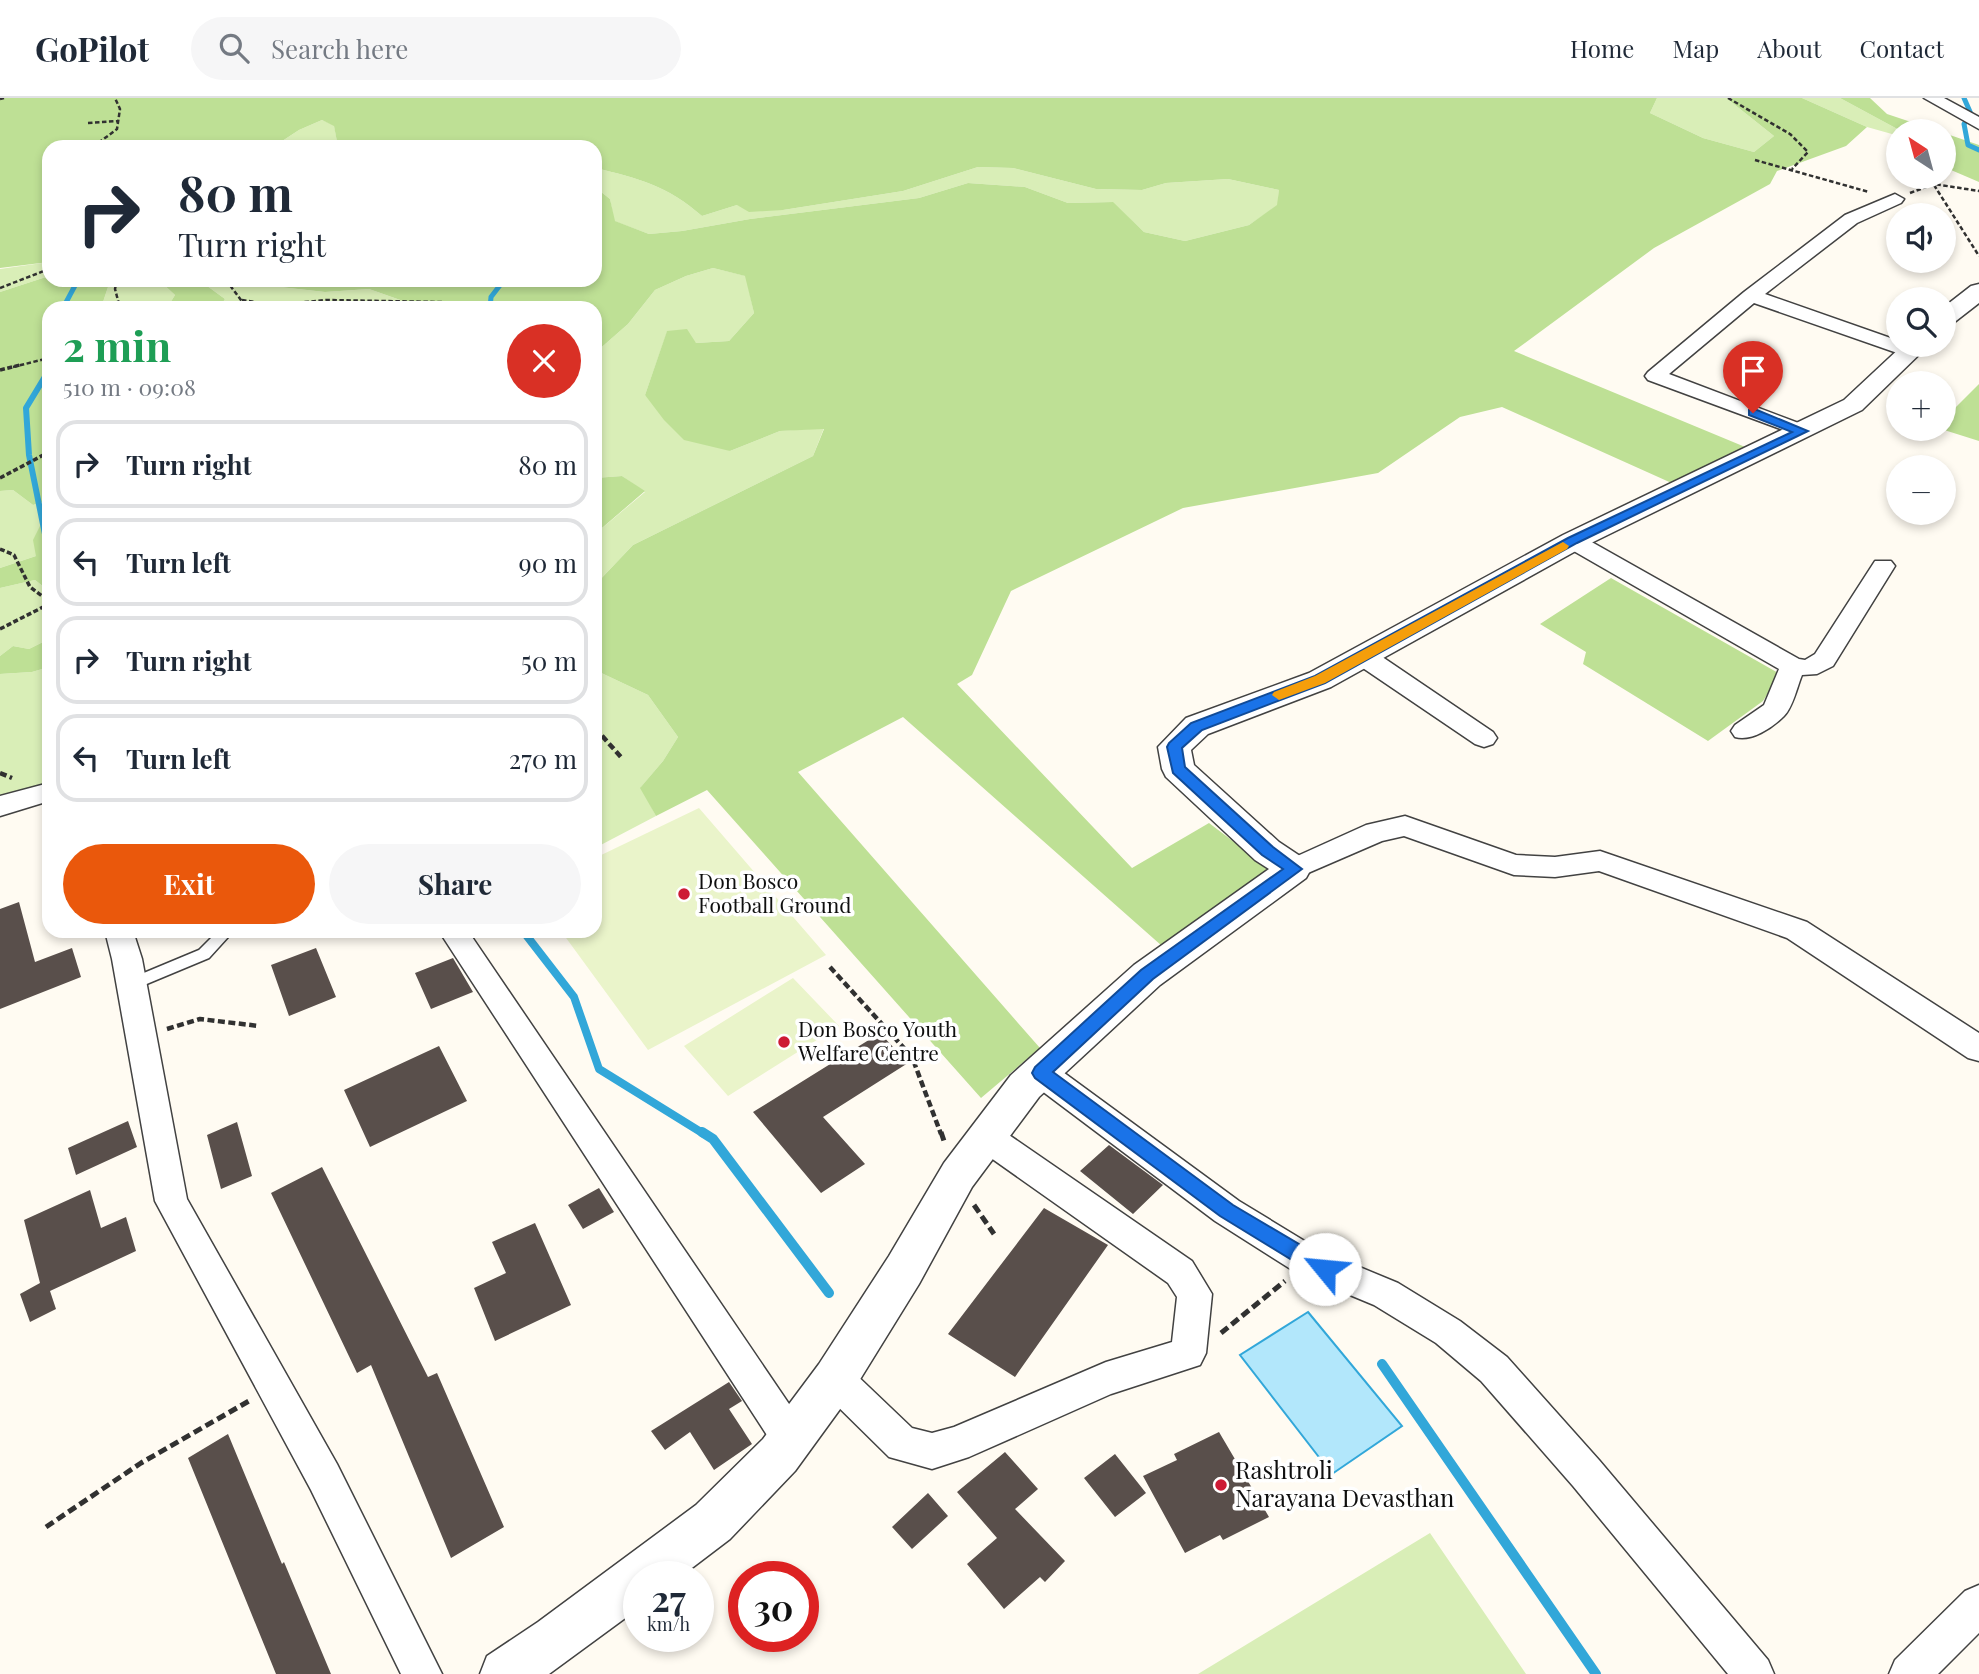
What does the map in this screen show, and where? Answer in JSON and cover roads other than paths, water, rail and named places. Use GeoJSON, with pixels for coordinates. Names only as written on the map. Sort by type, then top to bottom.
{"type":"FeatureCollection","features":[{"type":"Feature","properties":{"kind":"street"},"geometry":{"type":"LineString","coordinates":[[1932,98],[1979,124]]}},
{"type":"Feature","properties":{"kind":"street"},"geometry":{"type":"LineString","coordinates":[[1802,431],[1656,376],[1751,296],[1852,219],[1895,199]]}},
{"type":"Feature","properties":{"kind":"street"},"geometry":{"type":"LineString","coordinates":[[1956,309],[1979,291]]}},
{"type":"Feature","properties":{"kind":"street"},"geometry":{"type":"LineString","coordinates":[[1751,296],[1886,339]]}},
{"type":"Feature","properties":{"kind":"street"},"geometry":{"type":"LineString","coordinates":[[1294,869],[1267,851],[1178,769],[1174,747],[1196,726],[1320,680],[1573,541],[1853,405],[1904,357]]}},
{"type":"Feature","properties":{"kind":"street"},"geometry":{"type":"LineString","coordinates":[[1573,541],[1793,666],[1808,668],[1824,660],[1883,566]]}},
{"type":"Feature","properties":{"kind":"street"},"geometry":{"type":"LineString","coordinates":[[1363,656],[1485,738]]}},
{"type":"Feature","properties":{"kind":"street"},"geometry":{"type":"LineString","coordinates":[[1744,731],[1775,710],[1793,666]]}},
{"type":"Feature","properties":{"kind":"street"},"geometry":{"type":"LineString","coordinates":[[0,806],[42,794]]}},
{"type":"Feature","properties":{"kind":"street"},"geometry":{"type":"LineString","coordinates":[[661,1561],[713,1522],[779,1455],[835,1379],[904,1270],[958,1175],[985,1136],[1026,1086],[1147,975],[1294,869],[1376,832],[1405,826],[1514,865],[1555,867],[1600,862],[1797,930],[1979,1049]]}},
{"type":"Feature","properties":{"kind":"street"},"geometry":{"type":"LineString","coordinates":[[121,938],[132,984],[171,1201],[324,1477],[422,1674]]}},
{"type":"Feature","properties":{"kind":"street"},"geometry":{"type":"LineString","coordinates":[[458,938],[791,1439]]}},
{"type":"Feature","properties":{"kind":"street"},"geometry":{"type":"LineString","coordinates":[[1041,1073],[1227,1211],[1308,1262],[1386,1294],[1448,1332],[1494,1369],[1586,1473],[1754,1674]]}},
{"type":"Feature","properties":{"kind":"street"},"geometry":{"type":"LineString","coordinates":[[835,1379],[902,1444],[932,1451],[957,1444],[1106,1380],[1188,1353],[1195,1294],[1180,1272],[985,1136]]}},
{"type":"Feature","properties":{"kind":"street"},"geometry":{"type":"LineString","coordinates":[[505,1674],[556,1640],[623,1589]]}},
{"type":"Feature","properties":{"kind":"street"},"geometry":{"type":"LineString","coordinates":[[1909,1674],[1979,1605]]}},
{"type":"Feature","properties":{"kind":"lane"},"geometry":{"type":"LineString","coordinates":[[132,984],[204,954],[220,938]]}},
{"type":"Feature","properties":{"kind":"water"},"geometry":{"type":"Polygon","coordinates":[[[1308,1312],[1402,1426],[1332,1474],[1240,1355],[1308,1312]]]}},
{"type":"Feature","properties":{"kind":"waterway"},"geometry":{"type":"LineString","coordinates":[[1964,98],[1971,114],[1964,124],[1968,145],[1979,150]]}},
{"type":"Feature","properties":{"kind":"waterway"},"geometry":{"type":"LineString","coordinates":[[67,301],[74,287]]}},
{"type":"Feature","properties":{"kind":"waterway"},"geometry":{"type":"LineString","coordinates":[[491,301],[499,287]]}},
{"type":"Feature","properties":{"kind":"waterway"},"geometry":{"type":"LineString","coordinates":[[42,382],[26,408],[29,455],[42,519]]}},
{"type":"Feature","properties":{"kind":"waterway"},"geometry":{"type":"LineString","coordinates":[[528,938],[574,997],[599,1069],[704,1134]]}},
{"type":"Feature","properties":{"kind":"waterway"},"geometry":{"type":"LineString","coordinates":[[702,1132],[713,1139],[829,1293]]}},
{"type":"Feature","properties":{"kind":"waterway"},"geometry":{"type":"LineString","coordinates":[[1382,1364],[1596,1674]]}},
{"type":"Feature","properties":{"kind":"place","name":"Don Bosco Football Ground"},"geometry":{"type":"Point","coordinates":[684,894]}},
{"type":"Feature","properties":{"kind":"place","name":"Don Bosco Youth Welfare Centre"},"geometry":{"type":"Point","coordinates":[784,1042]}},
{"type":"Feature","properties":{"kind":"place","name":"Rashtroli Narayana Devasthan"},"geometry":{"type":"Point","coordinates":[1221,1485]}}]}
